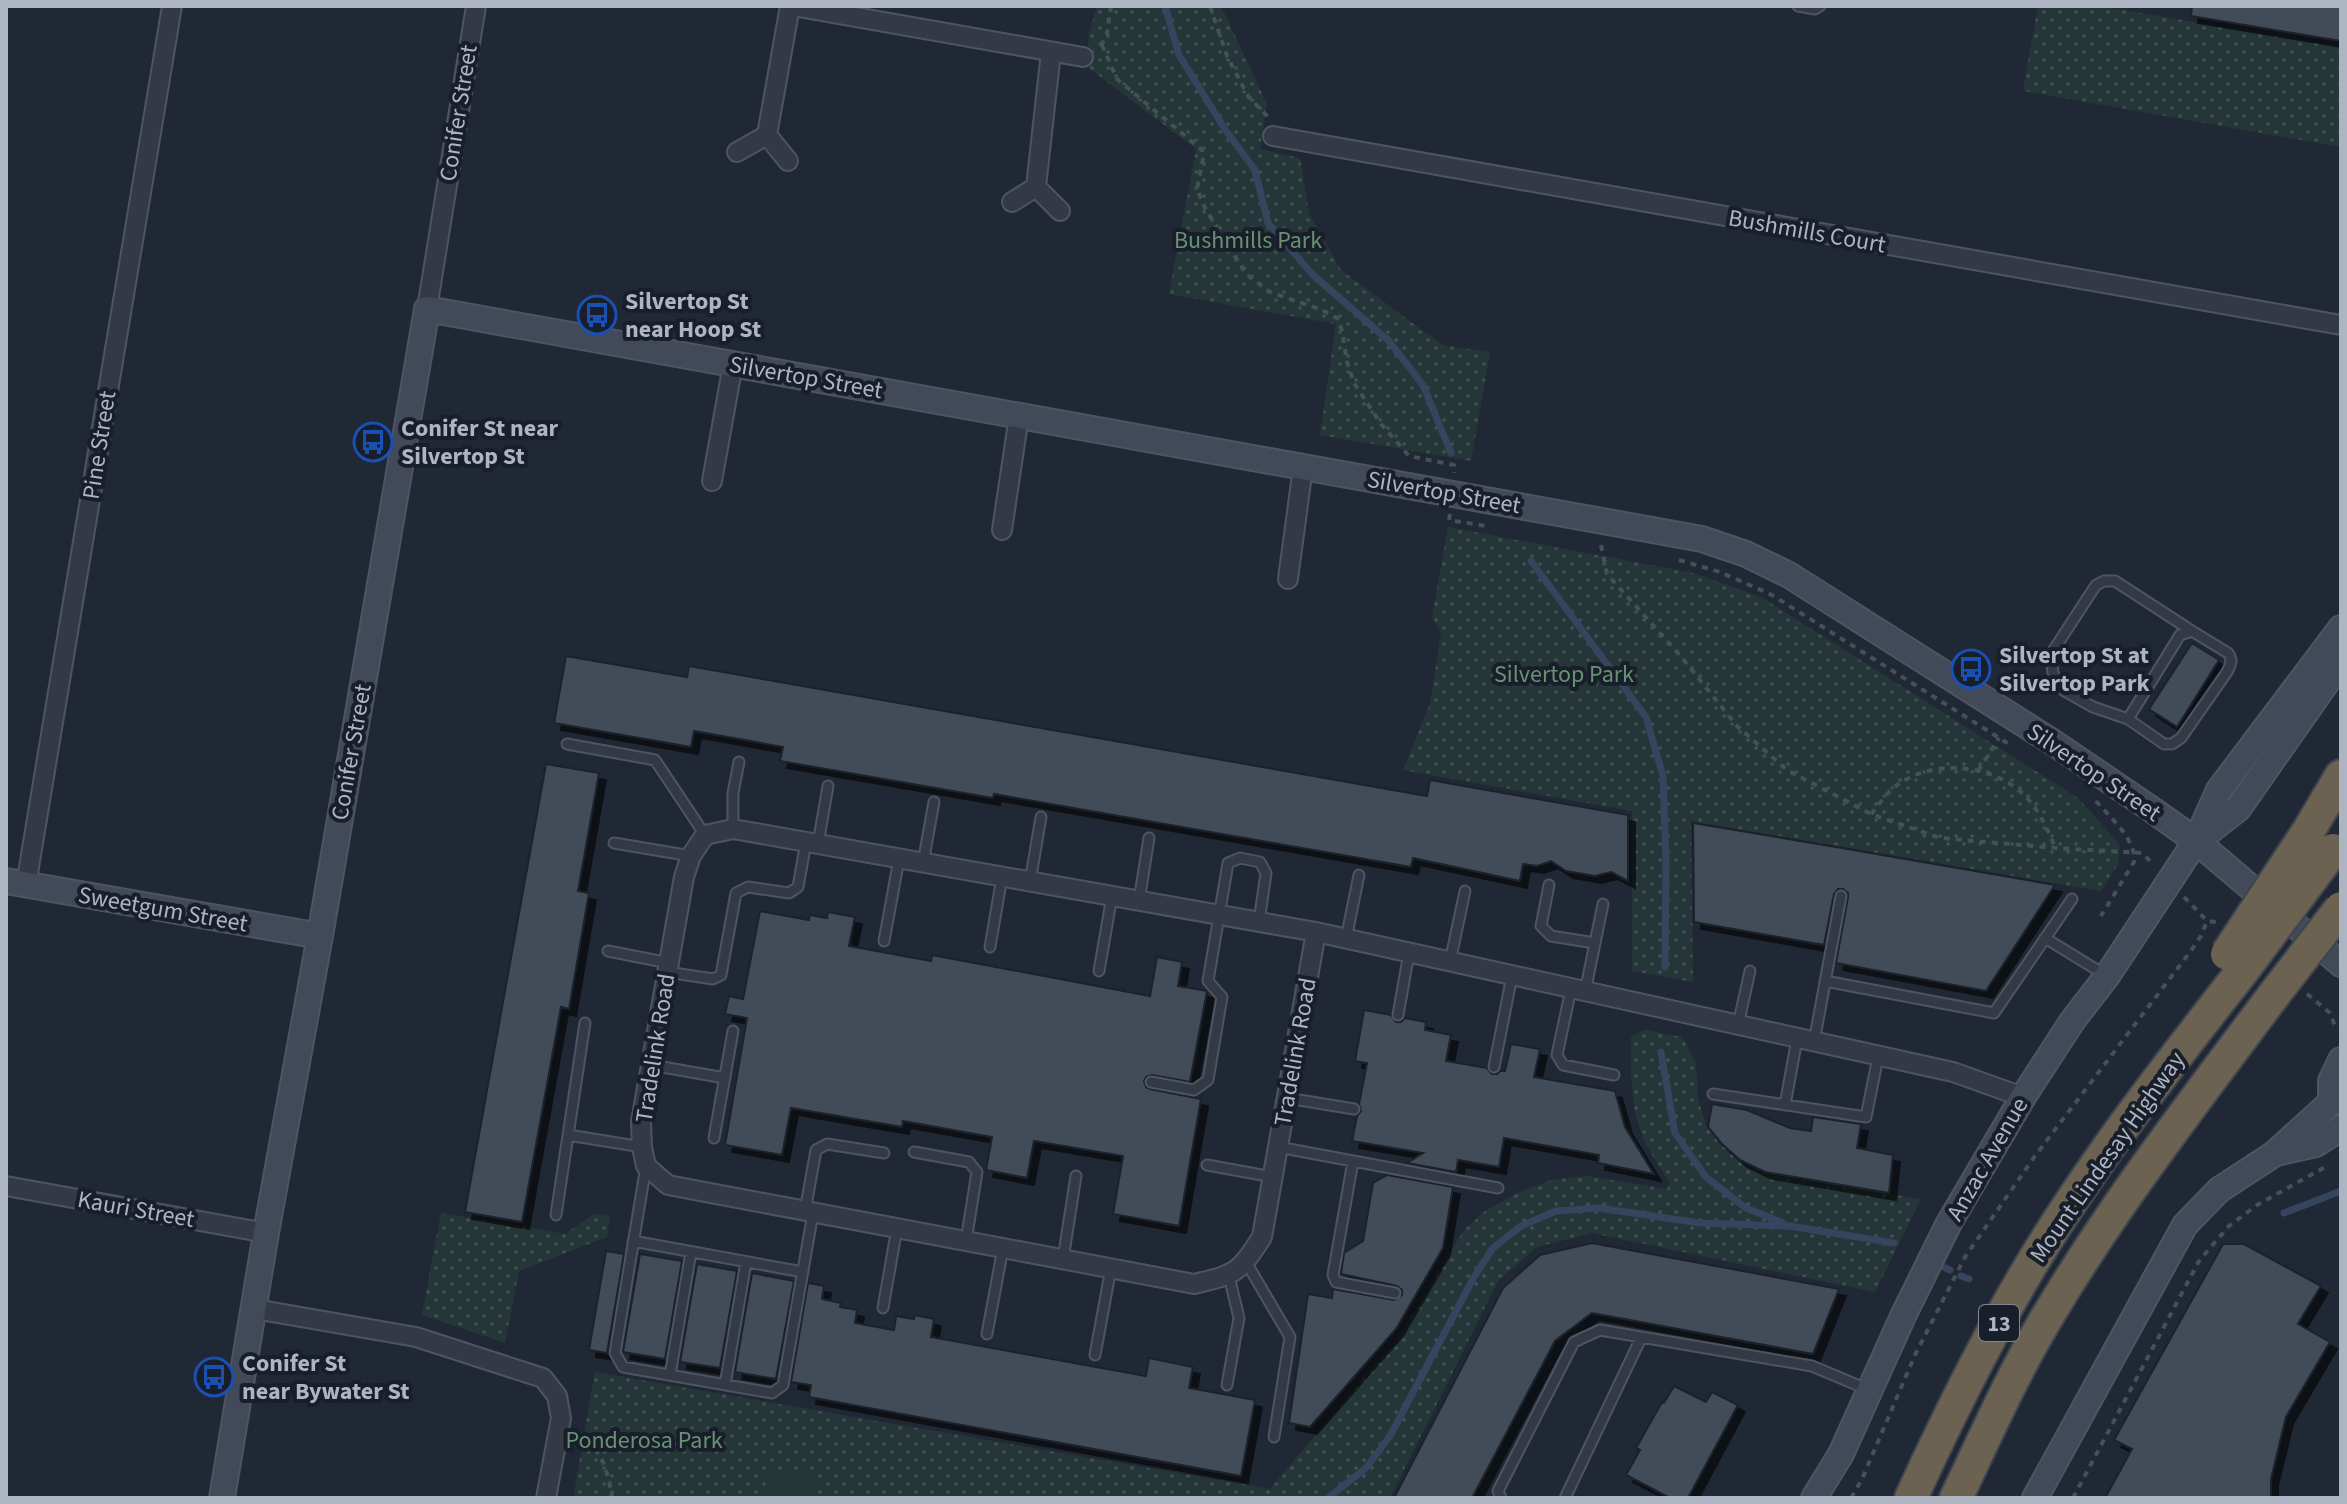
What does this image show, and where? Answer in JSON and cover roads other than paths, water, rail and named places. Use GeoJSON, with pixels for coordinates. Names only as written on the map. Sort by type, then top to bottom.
{"type":"FeatureCollection","features":[{"type":"Feature","properties":{"kind":"highway"},"geometry":{"type":"LineString","coordinates":[[2236,962],[2341,776]]}},
{"type":"Feature","properties":{"kind":"highway","name":"Mount Lindesay Highway"},"geometry":{"type":"LineString","coordinates":[[1911,1498],[1976,1366],[2034,1261],[2102,1157],[2208,1014],[2236,962],[2337,845]]}},
{"type":"Feature","properties":{"kind":"highway","name":"Mount Lindesay Highway"},"geometry":{"type":"LineString","coordinates":[[1956,1498],[2029,1350],[2083,1258],[2163,1142],[2341,908]]}},
{"type":"Feature","properties":{"kind":"street","name":"Pine Street"},"geometry":{"type":"LineString","coordinates":[[16,883],[172,6]]}},
{"type":"Feature","properties":{"kind":"street","name":"Conifer Street"},"geometry":{"type":"LineString","coordinates":[[222,1498],[427,309],[476,6]]}},
{"type":"Feature","properties":{"kind":"street"},"geometry":{"type":"LineString","coordinates":[[737,152],[767,135],[792,6],[1083,57]]}},
{"type":"Feature","properties":{"kind":"street"},"geometry":{"type":"LineString","coordinates":[[1036,187],[1051,52]]}},
{"type":"Feature","properties":{"kind":"street"},"geometry":{"type":"LineString","coordinates":[[767,135],[788,161]]}},
{"type":"Feature","properties":{"kind":"street","name":"Bushmills Court"},"geometry":{"type":"LineString","coordinates":[[1273,136],[2341,325]]}},
{"type":"Feature","properties":{"kind":"street"},"geometry":{"type":"LineString","coordinates":[[1012,202],[1036,187]]}},
{"type":"Feature","properties":{"kind":"street"},"geometry":{"type":"LineString","coordinates":[[1036,187],[1060,211]]}},
{"type":"Feature","properties":{"kind":"street","name":"Silvertop Street"},"geometry":{"type":"LineString","coordinates":[[427,309],[1702,539],[1746,554],[1789,575],[2054,743],[2196,841],[2335,954]]}},
{"type":"Feature","properties":{"kind":"street"},"geometry":{"type":"LineString","coordinates":[[712,481],[733,364]]}},
{"type":"Feature","properties":{"kind":"street"},"geometry":{"type":"LineString","coordinates":[[1002,530],[1019,416]]}},
{"type":"Feature","properties":{"kind":"street"},"geometry":{"type":"LineString","coordinates":[[1288,579],[1303,467]]}},
{"type":"Feature","properties":{"kind":"street","name":"Anzac Avenue"},"geometry":{"type":"LineString","coordinates":[[1814,1498],[1841,1454],[1949,1223],[2023,1097],[2196,841],[2219,790],[2341,628]]}},
{"type":"Feature","properties":{"kind":"street","name":"Anzac Avenue"},"geometry":{"type":"LineString","coordinates":[[2196,841],[2238,809],[2341,662]]}},
{"type":"Feature","properties":{"kind":"street"},"geometry":{"type":"LineString","coordinates":[[705,835],[733,829],[1316,932],[1953,1072],[2023,1097]]}},
{"type":"Feature","properties":{"kind":"street","name":"Tradelink Road"},"geometry":{"type":"LineString","coordinates":[[705,835],[691,856],[684,877],[641,1122],[646,1166],[668,1185],[1194,1284],[1229,1276],[1246,1262],[1262,1237],[1316,932]]}},
{"type":"Feature","properties":{"kind":"street","name":"Sweetgum Street"},"geometry":{"type":"LineString","coordinates":[[16,883],[320,936]]}},
{"type":"Feature","properties":{"kind":"street"},"geometry":{"type":"LineString","coordinates":[[2035,1498],[2185,1225],[2219,1190],[2274,1154],[2336,1098],[2331,1081],[2341,1060]]}},
{"type":"Feature","properties":{"kind":"street"},"geometry":{"type":"LineString","coordinates":[[2274,1154],[2316,1144],[2341,1128]]}},
{"type":"Feature","properties":{"kind":"street","name":"Kauri Street"},"geometry":{"type":"LineString","coordinates":[[6,1186],[266,1233]]}},
{"type":"Feature","properties":{"kind":"street"},"geometry":{"type":"LineString","coordinates":[[255,1309],[416,1337],[543,1378],[557,1396],[561,1418],[546,1498]]}},
{"type":"Feature","properties":{"kind":"lane"},"geometry":{"type":"LineString","coordinates":[[1798,6],[1815,9],[1820,6]]}},
{"type":"Feature","properties":{"kind":"lane"},"geometry":{"type":"LineString","coordinates":[[2104,581],[2115,581],[2192,631],[2228,653],[2232,664],[2181,738],[2172,744],[2164,744],[2128,719],[2093,707],[2063,690],[2053,673],[2051,654],[2096,585],[2104,581]]}},
{"type":"Feature","properties":{"kind":"lane"},"geometry":{"type":"LineString","coordinates":[[2128,719],[2180,635],[2192,631]]}},
{"type":"Feature","properties":{"kind":"lane"},"geometry":{"type":"LineString","coordinates":[[567,744],[655,760],[705,835]]}},
{"type":"Feature","properties":{"kind":"lane"},"geometry":{"type":"LineString","coordinates":[[733,829],[733,793],[739,762]]}},
{"type":"Feature","properties":{"kind":"lane"},"geometry":{"type":"LineString","coordinates":[[608,951],[713,979],[721,975],[736,893],[748,887],[789,893],[798,887],[828,786]]}},
{"type":"Feature","properties":{"kind":"lane"},"geometry":{"type":"LineString","coordinates":[[923,863],[934,802]]}},
{"type":"Feature","properties":{"kind":"lane"},"geometry":{"type":"LineString","coordinates":[[1030,882],[1041,817]]}},
{"type":"Feature","properties":{"kind":"lane"},"geometry":{"type":"LineString","coordinates":[[1139,901],[1149,838]]}},
{"type":"Feature","properties":{"kind":"lane"},"geometry":{"type":"LineString","coordinates":[[614,843],[691,856]]}},
{"type":"Feature","properties":{"kind":"lane"},"geometry":{"type":"LineString","coordinates":[[1151,1082],[1194,1090],[1208,1080],[1222,997],[1208,981],[1228,863],[1240,858],[1260,862],[1266,873],[1259,922]]}},
{"type":"Feature","properties":{"kind":"lane"},"geometry":{"type":"LineString","coordinates":[[884,941],[899,859]]}},
{"type":"Feature","properties":{"kind":"lane"},"geometry":{"type":"LineString","coordinates":[[1346,939],[1359,875]]}},
{"type":"Feature","properties":{"kind":"lane"},"geometry":{"type":"LineString","coordinates":[[990,947],[1002,877]]}},
{"type":"Feature","properties":{"kind":"lane"},"geometry":{"type":"LineString","coordinates":[[1549,885],[1541,926],[1551,936],[1595,943]]}},
{"type":"Feature","properties":{"kind":"lane"},"geometry":{"type":"LineString","coordinates":[[1450,962],[1465,891]]}},
{"type":"Feature","properties":{"kind":"lane"},"geometry":{"type":"LineString","coordinates":[[1099,971],[1112,896]]}},
{"type":"Feature","properties":{"kind":"lane"},"geometry":{"type":"LineString","coordinates":[[1785,1105],[1825,981],[1841,896]]}},
{"type":"Feature","properties":{"kind":"lane"},"geometry":{"type":"LineString","coordinates":[[1825,981],[1994,1013],[2072,899]]}},
{"type":"Feature","properties":{"kind":"lane"},"geometry":{"type":"LineString","coordinates":[[1603,904],[1595,943],[1557,1055],[1563,1065],[1614,1075]]}},
{"type":"Feature","properties":{"kind":"lane"},"geometry":{"type":"LineString","coordinates":[[2045,938],[2107,976]]}},
{"type":"Feature","properties":{"kind":"lane"},"geometry":{"type":"LineString","coordinates":[[1398,1015],[1409,953]]}},
{"type":"Feature","properties":{"kind":"lane"},"geometry":{"type":"LineString","coordinates":[[1738,1025],[1750,971]]}},
{"type":"Feature","properties":{"kind":"lane"},"geometry":{"type":"LineString","coordinates":[[1494,1067],[1512,976]]}},
{"type":"Feature","properties":{"kind":"lane"},"geometry":{"type":"LineString","coordinates":[[556,1215],[585,1023]]}},
{"type":"Feature","properties":{"kind":"lane"},"geometry":{"type":"LineString","coordinates":[[714,1138],[733,1031]]}},
{"type":"Feature","properties":{"kind":"lane"},"geometry":{"type":"LineString","coordinates":[[1713,1094],[1866,1117],[1878,1057]]}},
{"type":"Feature","properties":{"kind":"lane"},"geometry":{"type":"LineString","coordinates":[[651,1065],[725,1078]]}},
{"type":"Feature","properties":{"kind":"lane"},"geometry":{"type":"LineString","coordinates":[[1287,1098],[1354,1109]]}},
{"type":"Feature","properties":{"kind":"lane"},"geometry":{"type":"LineString","coordinates":[[568,1135],[642,1147]]}},
{"type":"Feature","properties":{"kind":"lane"},"geometry":{"type":"LineString","coordinates":[[646,1166],[615,1353],[623,1367],[772,1393],[783,1385],[803,1272],[816,1150],[827,1144],[884,1153]]}},
{"type":"Feature","properties":{"kind":"lane"},"geometry":{"type":"LineString","coordinates":[[1278,1147],[1498,1188]]}},
{"type":"Feature","properties":{"kind":"lane"},"geometry":{"type":"LineString","coordinates":[[914,1152],[969,1162],[977,1172],[966,1241]]}},
{"type":"Feature","properties":{"kind":"lane"},"geometry":{"type":"LineString","coordinates":[[1353,1161],[1333,1275],[1336,1282],[1395,1293]]}},
{"type":"Feature","properties":{"kind":"lane"},"geometry":{"type":"LineString","coordinates":[[1207,1165],[1273,1177]]}},
{"type":"Feature","properties":{"kind":"lane"},"geometry":{"type":"LineString","coordinates":[[1063,1259],[1076,1176]]}},
{"type":"Feature","properties":{"kind":"lane"},"geometry":{"type":"LineString","coordinates":[[883,1308],[897,1228]]}},
{"type":"Feature","properties":{"kind":"lane"},"geometry":{"type":"LineString","coordinates":[[633,1241],[803,1272]]}},
{"type":"Feature","properties":{"kind":"lane"},"geometry":{"type":"LineString","coordinates":[[987,1334],[1003,1248]]}},
{"type":"Feature","properties":{"kind":"lane"},"geometry":{"type":"LineString","coordinates":[[670,1375],[691,1252]]}},
{"type":"Feature","properties":{"kind":"lane"},"geometry":{"type":"LineString","coordinates":[[725,1385],[746,1262]]}},
{"type":"Feature","properties":{"kind":"lane"},"geometry":{"type":"LineString","coordinates":[[1246,1262],[1290,1337],[1274,1437]]}},
{"type":"Feature","properties":{"kind":"lane"},"geometry":{"type":"LineString","coordinates":[[1095,1355],[1111,1268]]}},
{"type":"Feature","properties":{"kind":"lane"},"geometry":{"type":"LineString","coordinates":[[1227,1385],[1239,1318],[1229,1276]]}},
{"type":"Feature","properties":{"kind":"lane"},"geometry":{"type":"LineString","coordinates":[[1501,1498],[1498,1491],[1574,1342],[1600,1330],[1812,1366],[1869,1390]]}},
{"type":"Feature","properties":{"kind":"lane"},"geometry":{"type":"LineString","coordinates":[[1565,1498],[1641,1338]]}},
{"type":"Feature","properties":{"kind":"waterway"},"geometry":{"type":"LineString","coordinates":[[1165,6],[1179,55],[1226,131],[1255,170],[1268,223],[1313,275],[1388,340],[1423,385],[1451,453]]}},
{"type":"Feature","properties":{"kind":"waterway"},"geometry":{"type":"LineString","coordinates":[[1531,561],[1646,717],[1663,776],[1665,967]]}},
{"type":"Feature","properties":{"kind":"waterway"},"geometry":{"type":"LineString","coordinates":[[1661,1052],[1675,1133],[1706,1177],[1746,1208],[1783,1223]]}},
{"type":"Feature","properties":{"kind":"waterway"},"geometry":{"type":"LineString","coordinates":[[2284,1213],[2341,1191]]}},
{"type":"Feature","properties":{"kind":"waterway"},"geometry":{"type":"LineString","coordinates":[[1328,1498],[1366,1468],[1390,1436],[1474,1277],[1493,1248],[1521,1226],[1556,1211],[1599,1208],[1700,1223],[1790,1226],[1894,1243]]}},
{"type":"Feature","properties":{"kind":"waterway"},"geometry":{"type":"LineString","coordinates":[[1941,1266],[1950,1270]]}},
{"type":"Feature","properties":{"kind":"waterway"},"geometry":{"type":"LineString","coordinates":[[1961,1276],[1969,1279]]}},
{"type":"Feature","properties":{"kind":"place","name":"Silvertop St near Hoop St"},"geometry":{"type":"Point","coordinates":[597,315]}},
{"type":"Feature","properties":{"kind":"place","name":"Conifer St near Silvertop St"},"geometry":{"type":"Point","coordinates":[373,442]}},
{"type":"Feature","properties":{"kind":"place","name":"Silvertop St at Silvertop Park"},"geometry":{"type":"Point","coordinates":[1971,669]}},
{"type":"Feature","properties":{"kind":"place","name":"Conifer St near Bywater St"},"geometry":{"type":"Point","coordinates":[214,1377]}},
{"type":"Feature","properties":{"kind":"park label","name":"Bushmills Park"},"geometry":{"type":"Point","coordinates":[1248,240]}},
{"type":"Feature","properties":{"kind":"park label","name":"Silvertop Park"},"geometry":{"type":"Point","coordinates":[1564,674]}},
{"type":"Feature","properties":{"kind":"park label","name":"Ponderosa Park"},"geometry":{"type":"Point","coordinates":[644,1440]}}]}
